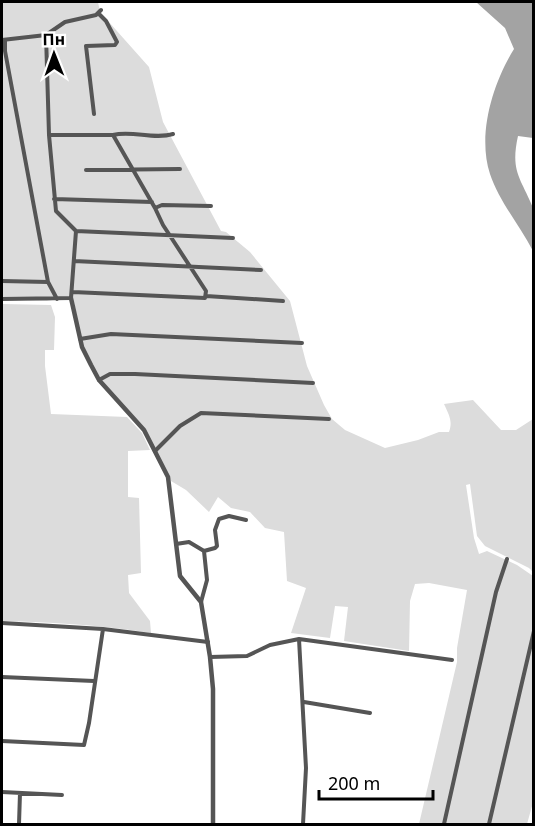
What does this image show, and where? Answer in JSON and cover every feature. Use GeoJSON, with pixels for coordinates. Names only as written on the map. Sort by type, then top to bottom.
{"type":"FeatureCollection","features":[{"type":"Feature","properties":{"kind":"street"},"geometry":{"type":"LineString","coordinates":[[57,300],[48,282],[3,40],[46,35],[65,22],[100,12],[117,42],[115,45],[86,46],[94,114]]}},
{"type":"Feature","properties":{"kind":"street"},"geometry":{"type":"LineString","coordinates":[[46,35],[49,135],[57,214],[76,231],[233,238]]}},
{"type":"Feature","properties":{"kind":"street"},"geometry":{"type":"LineString","coordinates":[[49,135],[166,136],[173,134]]}},
{"type":"Feature","properties":{"kind":"street"},"geometry":{"type":"LineString","coordinates":[[113,135],[171,236],[206,291],[206,296]]}},
{"type":"Feature","properties":{"kind":"street"},"geometry":{"type":"LineString","coordinates":[[86,170],[180,169]]}},
{"type":"Feature","properties":{"kind":"street"},"geometry":{"type":"LineString","coordinates":[[54,199],[152,202]]}},
{"type":"Feature","properties":{"kind":"street"},"geometry":{"type":"LineString","coordinates":[[155,208],[167,205],[211,206]]}},
{"type":"Feature","properties":{"kind":"street"},"geometry":{"type":"LineString","coordinates":[[76,231],[71,298],[80,339],[99,380],[144,430],[169,481],[180,576],[201,602]]}},
{"type":"Feature","properties":{"kind":"street"},"geometry":{"type":"LineString","coordinates":[[74,261],[261,270]]}},
{"type":"Feature","properties":{"kind":"street"},"geometry":{"type":"LineString","coordinates":[[2,281],[48,282]]}},
{"type":"Feature","properties":{"kind":"street"},"geometry":{"type":"LineString","coordinates":[[73,292],[284,301]]}},
{"type":"Feature","properties":{"kind":"street"},"geometry":{"type":"LineString","coordinates":[[2,298],[57,300],[71,298]]}},
{"type":"Feature","properties":{"kind":"street"},"geometry":{"type":"LineString","coordinates":[[80,339],[111,334],[302,343]]}},
{"type":"Feature","properties":{"kind":"street"},"geometry":{"type":"LineString","coordinates":[[99,380],[110,375],[135,374],[313,383]]}},
{"type":"Feature","properties":{"kind":"street"},"geometry":{"type":"LineString","coordinates":[[155,451],[180,426],[201,413],[329,419]]}},
{"type":"Feature","properties":{"kind":"street"},"geometry":{"type":"LineString","coordinates":[[176,544],[189,542],[204,551],[215,548],[217,546],[215,530],[219,519],[228,516],[246,520]]}},
{"type":"Feature","properties":{"kind":"street"},"geometry":{"type":"LineString","coordinates":[[204,551],[207,580],[201,602],[213,689],[213,825]]}},
{"type":"Feature","properties":{"kind":"street"},"geometry":{"type":"LineString","coordinates":[[444,825],[496,592],[507,559]]}},
{"type":"Feature","properties":{"kind":"street"},"geometry":{"type":"LineString","coordinates":[[2,623],[103,629],[208,642]]}},
{"type":"Feature","properties":{"kind":"street"},"geometry":{"type":"LineString","coordinates":[[2,741],[84,744],[90,723],[103,629]]}},
{"type":"Feature","properties":{"kind":"street"},"geometry":{"type":"LineString","coordinates":[[489,825],[534,631]]}},
{"type":"Feature","properties":{"kind":"street"},"geometry":{"type":"LineString","coordinates":[[210,657],[247,656],[270,645],[299,639],[452,660]]}},
{"type":"Feature","properties":{"kind":"street"},"geometry":{"type":"LineString","coordinates":[[299,639],[306,768],[303,825]]}},
{"type":"Feature","properties":{"kind":"street"},"geometry":{"type":"LineString","coordinates":[[2,677],[94,681]]}},
{"type":"Feature","properties":{"kind":"street"},"geometry":{"type":"LineString","coordinates":[[304,702],[370,712]]}},
{"type":"Feature","properties":{"kind":"street"},"geometry":{"type":"LineString","coordinates":[[2,792],[62,795]]}},
{"type":"Feature","properties":{"kind":"street"},"geometry":{"type":"LineString","coordinates":[[19,825],[20,793]]}},
{"type":"Feature","properties":{"kind":"shaded area"},"geometry":{"type":"Polygon","coordinates":[[[2,2],[98,2],[100,12],[149,67],[163,122],[221,231],[226,232],[250,252],[290,301],[307,366],[332,419],[345,430],[385,448],[439,432],[449,432],[449,415],[444,404],[473,400],[501,430],[516,430],[533,419],[533,572],[485,546],[477,536],[470,484],[466,485],[474,538],[479,554],[487,551],[517,565],[533,576],[534,799],[527,824],[419,824],[457,662],[457,648],[467,590],[429,583],[415,584],[410,601],[409,651],[344,641],[348,607],[335,606],[330,638],[291,633],[306,588],[287,581],[284,532],[265,528],[250,512],[231,508],[218,497],[209,512],[186,490],[171,481],[147,434],[97,374],[82,344],[73,296],[47,301],[2,299],[2,2]]]}},
{"type":"Feature","properties":{"kind":"shaded area"},"geometry":{"type":"Polygon","coordinates":[[[476,2],[533,2],[533,138],[518,136],[515,158],[518,174],[533,208],[533,251],[499,194],[486,159],[485,142],[489,109],[506,62],[514,49],[505,28],[476,2]]]}},
{"type":"Feature","properties":{"kind":"shaded area"},"geometry":{"type":"Polygon","coordinates":[[[2,304],[51,305],[55,317],[54,350],[45,350],[45,366],[51,414],[127,417],[142,433],[150,450],[128,451],[128,497],[139,498],[141,573],[128,575],[129,593],[150,621],[151,633],[76,624],[2,621],[2,304]]]}}]}
